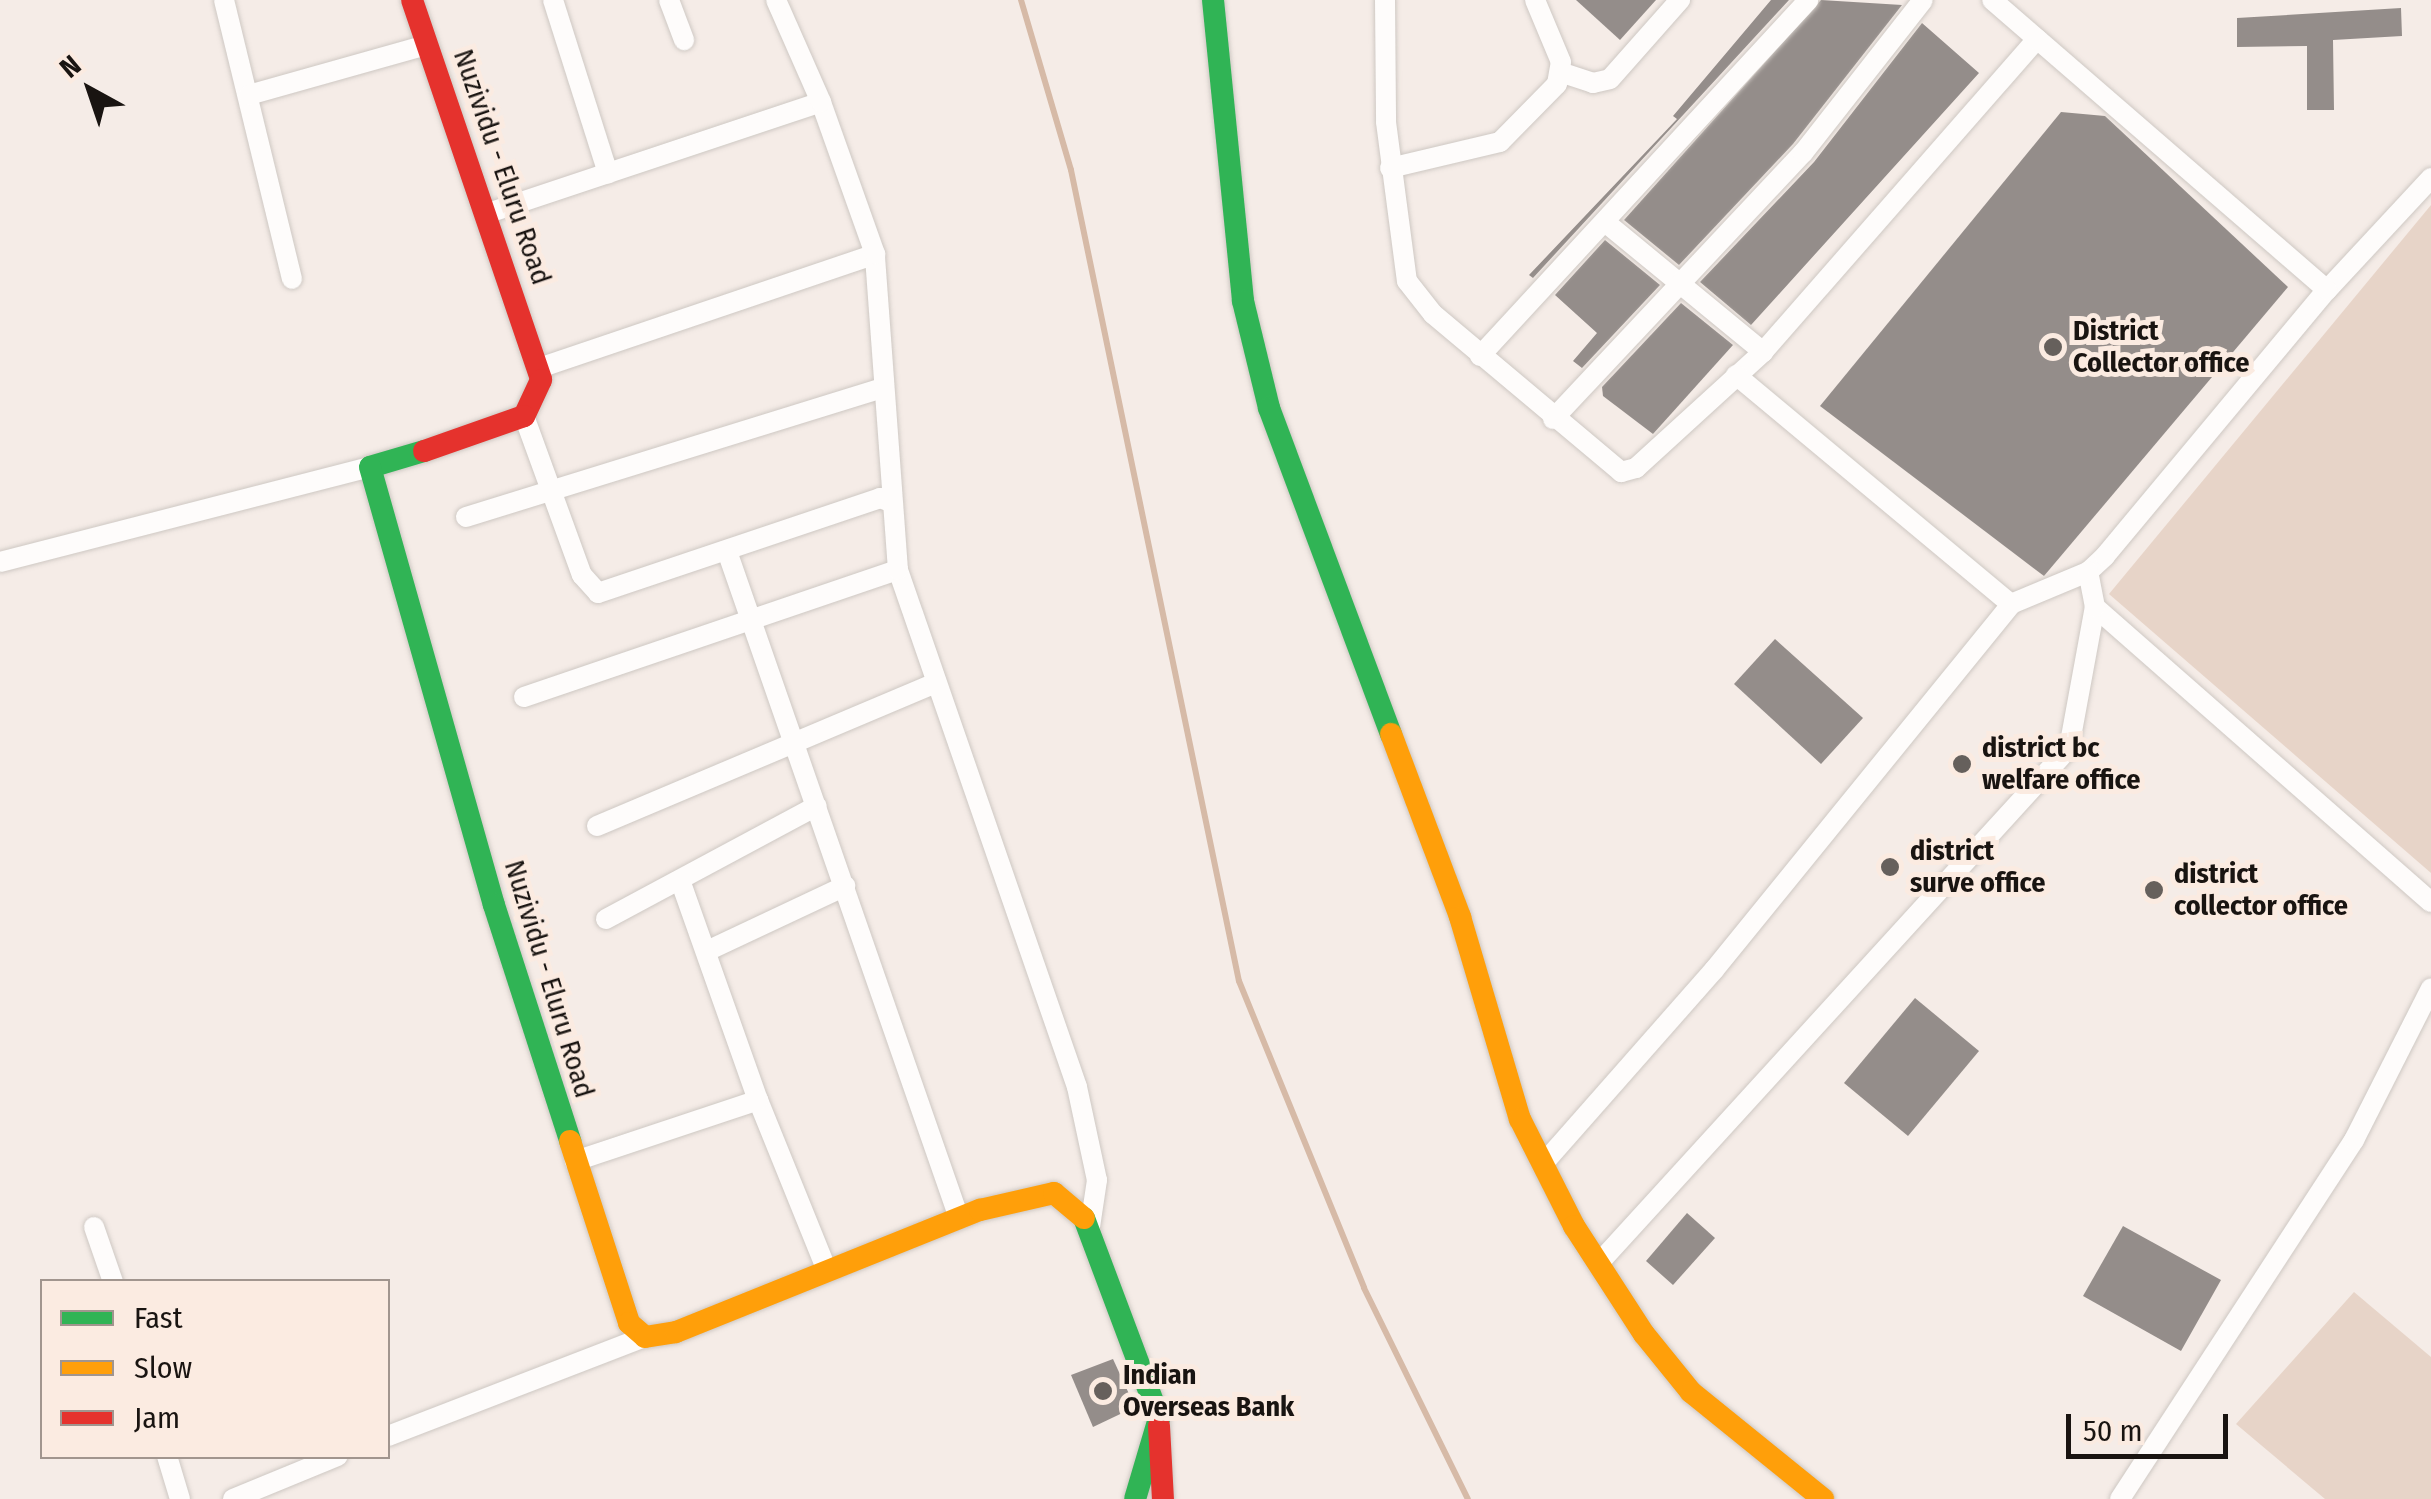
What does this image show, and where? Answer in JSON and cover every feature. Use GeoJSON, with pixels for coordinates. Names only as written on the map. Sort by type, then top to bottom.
{"type":"FeatureCollection","features":[{"type":"Feature","properties":{"kind":"main road","name":"Nuzividu - Eluru Road"},"geometry":{"type":"LineString","coordinates":[[412,0],[539,368]]}},
{"type":"Feature","properties":{"kind":"main road"},"geometry":{"type":"LineString","coordinates":[[1213,0],[1243,300],[1269,408],[1460,917],[1520,1119],[1599,1262],[1691,1392],[1822,1499]]}},
{"type":"Feature","properties":{"kind":"main road"},"geometry":{"type":"LineString","coordinates":[[370,467],[524,416],[538,397],[539,368]]}},
{"type":"Feature","properties":{"kind":"main road","name":"Nuzividu - Eluru Road"},"geometry":{"type":"LineString","coordinates":[[370,467],[441,728],[610,1282],[629,1322],[645,1337]]}},
{"type":"Feature","properties":{"kind":"main road"},"geometry":{"type":"LineString","coordinates":[[645,1337],[676,1332],[959,1218],[1026,1195],[1054,1193],[1076,1206],[1090,1227],[1159,1418],[1163,1499]]}},
{"type":"Feature","properties":{"kind":"main road"},"geometry":{"type":"LineString","coordinates":[[1135,1499],[1159,1418]]}},
{"type":"Feature","properties":{"kind":"street"},"geometry":{"type":"LineString","coordinates":[[224,0],[292,280]]}},
{"type":"Feature","properties":{"kind":"street"},"geometry":{"type":"LineString","coordinates":[[553,0],[608,173]]}},
{"type":"Feature","properties":{"kind":"street"},"geometry":{"type":"LineString","coordinates":[[669,0],[684,40]]}},
{"type":"Feature","properties":{"kind":"street"},"geometry":{"type":"LineString","coordinates":[[776,0],[821,102],[874,254],[888,502],[898,570],[1077,1086],[1097,1180],[1090,1227]]}},
{"type":"Feature","properties":{"kind":"street"},"geometry":{"type":"LineString","coordinates":[[1384,0],[1390,168],[1407,282],[1480,356],[1613,470],[1628,470],[1763,352],[2037,39]]}},
{"type":"Feature","properties":{"kind":"street"},"geometry":{"type":"LineString","coordinates":[[1535,0],[1563,72],[1593,83],[1610,79],[1680,0]]}},
{"type":"Feature","properties":{"kind":"street"},"geometry":{"type":"LineString","coordinates":[[1480,356],[1808,0]]}},
{"type":"Feature","properties":{"kind":"street"},"geometry":{"type":"LineString","coordinates":[[1552,419],[1803,153],[1923,0]]}},
{"type":"Feature","properties":{"kind":"street"},"geometry":{"type":"LineString","coordinates":[[1992,0],[2327,290]]}},
{"type":"Feature","properties":{"kind":"street"},"geometry":{"type":"LineString","coordinates":[[249,95],[427,45]]}},
{"type":"Feature","properties":{"kind":"street"},"geometry":{"type":"LineString","coordinates":[[1390,168],[1500,142],[1563,72]]}},
{"type":"Feature","properties":{"kind":"street"},"geometry":{"type":"LineString","coordinates":[[486,214],[821,102]]}},
{"type":"Feature","properties":{"kind":"street"},"geometry":{"type":"LineString","coordinates":[[1543,1164],[1714,970],[2010,604],[2088,572],[2327,290],[2431,178]]}},
{"type":"Feature","properties":{"kind":"street"},"geometry":{"type":"LineString","coordinates":[[1605,222],[1763,352]]}},
{"type":"Feature","properties":{"kind":"street"},"geometry":{"type":"LineString","coordinates":[[539,368],[874,254]]}},
{"type":"Feature","properties":{"kind":"street"},"geometry":{"type":"LineString","coordinates":[[1736,374],[2010,604]]}},
{"type":"Feature","properties":{"kind":"street"},"geometry":{"type":"LineString","coordinates":[[466,517],[551,494],[882,388]]}},
{"type":"Feature","properties":{"kind":"street"},"geometry":{"type":"LineString","coordinates":[[524,416],[582,575],[598,593],[728,554],[880,498],[888,502]]}},
{"type":"Feature","properties":{"kind":"street"},"geometry":{"type":"LineString","coordinates":[[0,562],[370,467]]}},
{"type":"Feature","properties":{"kind":"street"},"geometry":{"type":"LineString","coordinates":[[728,554],[959,1218]]}},
{"type":"Feature","properties":{"kind":"street"},"geometry":{"type":"LineString","coordinates":[[524,697],[898,570]]}},
{"type":"Feature","properties":{"kind":"street"},"geometry":{"type":"LineString","coordinates":[[1599,1262],[2070,748],[2094,607],[2088,572]]}},
{"type":"Feature","properties":{"kind":"street"},"geometry":{"type":"LineString","coordinates":[[2094,607],[2264,760],[2431,902]]}},
{"type":"Feature","properties":{"kind":"street"},"geometry":{"type":"LineString","coordinates":[[597,826],[935,682]]}},
{"type":"Feature","properties":{"kind":"street"},"geometry":{"type":"LineString","coordinates":[[606,919],[818,806]]}},
{"type":"Feature","properties":{"kind":"street"},"geometry":{"type":"LineString","coordinates":[[680,880],[758,1100],[827,1271]]}},
{"type":"Feature","properties":{"kind":"street"},"geometry":{"type":"LineString","coordinates":[[707,951],[845,886]]}},
{"type":"Feature","properties":{"kind":"street"},"geometry":{"type":"LineString","coordinates":[[2120,1499],[2354,1140],[2431,988]]}},
{"type":"Feature","properties":{"kind":"street"},"geometry":{"type":"LineString","coordinates":[[575,1161],[758,1100]]}},
{"type":"Feature","properties":{"kind":"street"},"geometry":{"type":"LineString","coordinates":[[94,1227],[111,1279]]}},
{"type":"Feature","properties":{"kind":"street"},"geometry":{"type":"LineString","coordinates":[[390,1435],[645,1337]]}},
{"type":"Feature","properties":{"kind":"street"},"geometry":{"type":"LineString","coordinates":[[168,1459],[180,1499]]}},
{"type":"Feature","properties":{"kind":"street"},"geometry":{"type":"LineString","coordinates":[[233,1499],[331,1459]]}},
{"type":"Feature","properties":{"kind":"shaded area"},"geometry":{"type":"Polygon","coordinates":[[[2431,205],[2431,873],[2109,594],[2431,205]]]}},
{"type":"Feature","properties":{"kind":"shaded area"},"geometry":{"type":"Polygon","coordinates":[[[2354,1292],[2431,1357],[2431,1499],[2325,1499],[2236,1424],[2354,1292]]]}},
{"type":"Feature","properties":{"kind":"building"},"geometry":{"type":"Polygon","coordinates":[[[1576,0],[1656,0],[1620,40],[1576,0]]]}},
{"type":"Feature","properties":{"kind":"building"},"geometry":{"type":"Polygon","coordinates":[[[1771,0],[1789,0],[1533,278],[1529,275],[1677,119],[1673,116],[1771,0]]]}},
{"type":"Feature","properties":{"kind":"building"},"geometry":{"type":"Polygon","coordinates":[[[1821,0],[1902,5],[1793,144],[1679,265],[1624,220],[1821,0]]]}},
{"type":"Feature","properties":{"kind":"building"},"geometry":{"type":"Polygon","coordinates":[[[2401,8],[2402,36],[2333,40],[2334,110],[2307,110],[2307,46],[2237,47],[2237,18],[2401,8]]]}},
{"type":"Feature","properties":{"kind":"building"},"geometry":{"type":"Polygon","coordinates":[[[1922,23],[1979,73],[1751,325],[1700,282],[1814,162],[1922,23]]]}},
{"type":"Feature","properties":{"kind":"building","name":"District Collector office"},"geometry":{"type":"Polygon","coordinates":[[[2061,112],[2105,116],[2288,287],[2044,576],[1820,406],[2061,112]]]}},
{"type":"Feature","properties":{"kind":"building"},"geometry":{"type":"Polygon","coordinates":[[[1605,240],[1660,285],[1582,368],[1573,361],[1597,333],[1555,295],[1605,240]]]}},
{"type":"Feature","properties":{"kind":"building"},"geometry":{"type":"Polygon","coordinates":[[[1681,303],[1733,345],[1653,434],[1603,396],[1602,387],[1681,303]]]}},
{"type":"Feature","properties":{"kind":"building"},"geometry":{"type":"Polygon","coordinates":[[[1775,639],[1863,718],[1821,764],[1734,684],[1775,639]]]}},
{"type":"Feature","properties":{"kind":"building"},"geometry":{"type":"Polygon","coordinates":[[[1915,998],[1979,1051],[1908,1136],[1844,1083],[1915,998]]]}},
{"type":"Feature","properties":{"kind":"building"},"geometry":{"type":"Polygon","coordinates":[[[1687,1213],[1715,1238],[1673,1285],[1646,1261],[1687,1213]]]}},
{"type":"Feature","properties":{"kind":"building"},"geometry":{"type":"Polygon","coordinates":[[[2123,1226],[2221,1280],[2181,1351],[2083,1296],[2123,1226]]]}},
{"type":"Feature","properties":{"kind":"building","name":"Indian Overseas Bank"},"geometry":{"type":"Polygon","coordinates":[[[1113,1359],[1135,1407],[1093,1427],[1071,1375],[1113,1359]]]}},
{"type":"Feature","properties":{"kind":"waterway"},"geometry":{"type":"LineString","coordinates":[[1021,0],[1071,170],[1239,981],[1364,1288],[1468,1499]]}},
{"type":"Feature","properties":{"kind":"traffic: fast"},"geometry":{"type":"LineString","coordinates":[[1213,0],[1243,301],[1269,408],[1391,734]]}},
{"type":"Feature","properties":{"kind":"traffic: fast"},"geometry":{"type":"LineString","coordinates":[[424,451],[370,467],[494,905],[570,1141]]}},
{"type":"Feature","properties":{"kind":"traffic: fast"},"geometry":{"type":"LineString","coordinates":[[1084,1218],[1159,1418],[1135,1499]]}},
{"type":"Feature","properties":{"kind":"traffic: slow"},"geometry":{"type":"LineString","coordinates":[[1391,734],[1460,917],[1520,1119],[1574,1226],[1644,1334],[1691,1392],[1823,1499]]}},
{"type":"Feature","properties":{"kind":"traffic: slow"},"geometry":{"type":"LineString","coordinates":[[570,1141],[629,1323],[645,1337],[676,1332],[980,1210],[1054,1193],[1084,1218]]}},
{"type":"Feature","properties":{"kind":"traffic: jam"},"geometry":{"type":"LineString","coordinates":[[412,0],[541,380],[524,416],[424,451]]}},
{"type":"Feature","properties":{"kind":"traffic: jam"},"geometry":{"type":"LineString","coordinates":[[1159,1426],[1163,1499]]}},
{"type":"Feature","properties":{"kind":"place","name":"District Collector office"},"geometry":{"type":"Point","coordinates":[2053,347]}},
{"type":"Feature","properties":{"kind":"place","name":"district bc welfare office"},"geometry":{"type":"Point","coordinates":[1962,764]}},
{"type":"Feature","properties":{"kind":"place","name":"district surve office"},"geometry":{"type":"Point","coordinates":[1890,867]}},
{"type":"Feature","properties":{"kind":"place","name":"district collector office"},"geometry":{"type":"Point","coordinates":[2154,890]}},
{"type":"Feature","properties":{"kind":"place","name":"Indian Overseas Bank"},"geometry":{"type":"Point","coordinates":[1103,1391]}}]}
